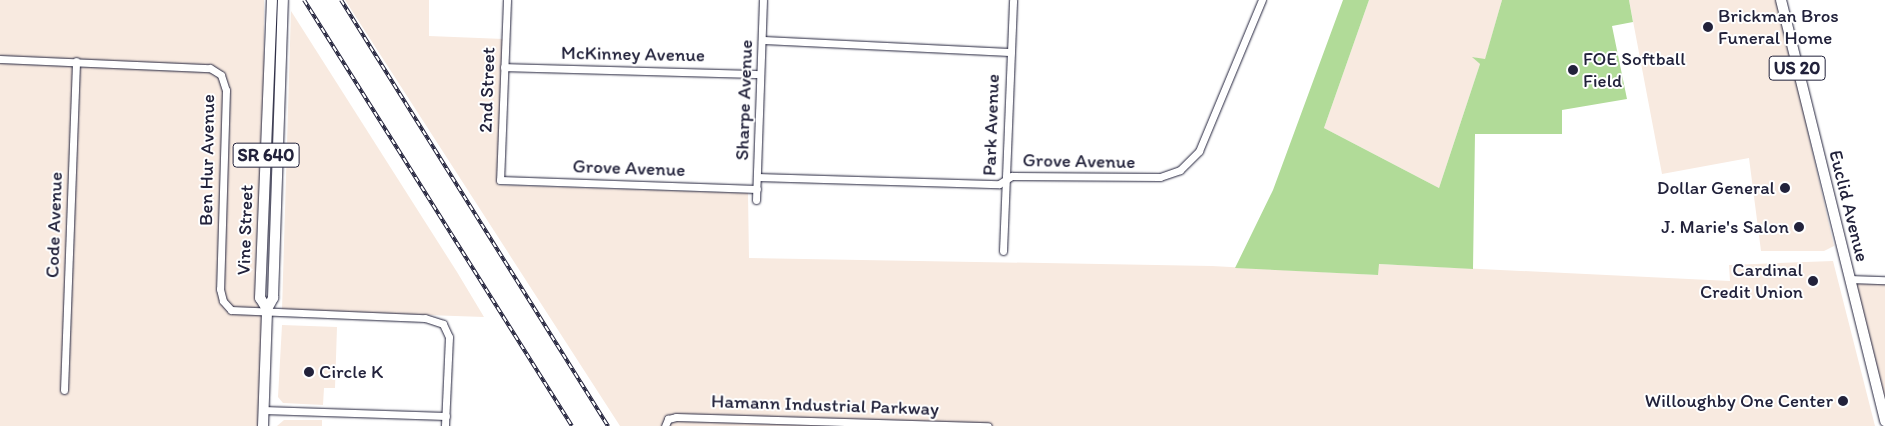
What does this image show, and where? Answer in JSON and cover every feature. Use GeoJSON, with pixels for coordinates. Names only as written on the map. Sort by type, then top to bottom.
{"type":"FeatureCollection","features":[{"type":"Feature","properties":{"kind":"main road","name":"Vine Street"},"geometry":{"type":"LineString","coordinates":[[267,311],[260,298],[272,0]]}},
{"type":"Feature","properties":{"kind":"main road","name":"Vine Street"},"geometry":{"type":"LineString","coordinates":[[263,426],[267,311],[273,298],[283,0]]}},
{"type":"Feature","properties":{"kind":"main road","name":"Euclid Avenue"},"geometry":{"type":"LineString","coordinates":[[1781,0],[1885,421]]}},
{"type":"Feature","properties":{"kind":"street","name":"2nd Street"},"geometry":{"type":"LineString","coordinates":[[500,180],[506,0]]}},
{"type":"Feature","properties":{"kind":"street","name":"Sharpe Avenue"},"geometry":{"type":"LineString","coordinates":[[756,200],[763,0]]}},
{"type":"Feature","properties":{"kind":"street","name":"Park Avenue"},"geometry":{"type":"LineString","coordinates":[[1003,251],[1013,0]]}},
{"type":"Feature","properties":{"kind":"street","name":"Grove Avenue"},"geometry":{"type":"LineString","coordinates":[[757,177],[999,184],[1012,176],[1142,180],[1180,170],[1199,152],[1262,0]]}},
{"type":"Feature","properties":{"kind":"street"},"geometry":{"type":"LineString","coordinates":[[762,40],[1011,52]]}},
{"type":"Feature","properties":{"kind":"street","name":"Ben Hur Avenue"},"geometry":{"type":"LineString","coordinates":[[0,59],[210,68],[222,75],[226,90],[220,289],[223,301],[231,310],[267,311]]}},
{"type":"Feature","properties":{"kind":"street","name":"Code Avenue"},"geometry":{"type":"LineString","coordinates":[[64,390],[76,62]]}},
{"type":"Feature","properties":{"kind":"street","name":"McKinney Avenue"},"geometry":{"type":"LineString","coordinates":[[504,67],[760,74]]}},
{"type":"Feature","properties":{"kind":"street","name":"Grove Avenue"},"geometry":{"type":"LineString","coordinates":[[500,180],[757,189]]}},
{"type":"Feature","properties":{"kind":"street"},"geometry":{"type":"LineString","coordinates":[[1849,280],[1885,280]]}},
{"type":"Feature","properties":{"kind":"street"},"geometry":{"type":"LineString","coordinates":[[267,311],[425,318],[443,324],[449,337],[445,426]]}},
{"type":"Feature","properties":{"kind":"street"},"geometry":{"type":"LineString","coordinates":[[263,410],[446,416]]}},
{"type":"Feature","properties":{"kind":"street","name":"Hamann Industrial Parkway"},"geometry":{"type":"LineString","coordinates":[[665,426],[668,419],[676,417],[988,426]]}},
{"type":"Feature","properties":{"kind":"shaded area"},"geometry":{"type":"Polygon","coordinates":[[[0,0],[264,0],[264,426],[0,426],[0,0]]]}},
{"type":"Feature","properties":{"kind":"shaded area"},"geometry":{"type":"Polygon","coordinates":[[[345,0],[429,0],[429,36],[504,39],[498,185],[748,193],[749,258],[1212,266],[1378,275],[1378,264],[1730,281],[1729,265],[1833,261],[1875,426],[620,426],[345,0]]]}},
{"type":"Feature","properties":{"kind":"shaded area"},"geometry":{"type":"Polygon","coordinates":[[[1369,0],[1502,0],[1485,60],[1473,57],[1480,64],[1439,188],[1324,128],[1369,0]]]}},
{"type":"Feature","properties":{"kind":"shaded area"},"geometry":{"type":"Polygon","coordinates":[[[1629,0],[1778,0],[1834,246],[1824,251],[1761,251],[1749,158],[1662,174],[1629,0]]]}},
{"type":"Feature","properties":{"kind":"shaded area"},"geometry":{"type":"Polygon","coordinates":[[[291,11],[457,272],[484,317],[282,310],[291,11]]]}},
{"type":"Feature","properties":{"kind":"shaded area"},"geometry":{"type":"Polygon","coordinates":[[[1854,282],[1885,283],[1885,407],[1854,282]]]}},
{"type":"Feature","properties":{"kind":"shaded area"},"geometry":{"type":"Polygon","coordinates":[[[282,325],[337,327],[335,388],[324,388],[323,405],[283,403],[278,397],[282,325]]]}},
{"type":"Feature","properties":{"kind":"shaded area"},"geometry":{"type":"Polygon","coordinates":[[[284,420],[322,420],[322,426],[277,426],[284,420]]]}},
{"type":"Feature","properties":{"kind":"green space"},"geometry":{"type":"Polygon","coordinates":[[[1343,0],[1369,0],[1324,128],[1439,188],[1480,64],[1472,57],[1485,59],[1502,0],[1629,0],[1633,22],[1612,26],[1627,99],[1562,110],[1562,134],[1475,134],[1473,269],[1379,264],[1378,275],[1235,268],[1273,190],[1343,0]]]}},
{"type":"Feature","properties":{"kind":"railway"},"geometry":{"type":"LineString","coordinates":[[304,0],[572,426]]}},
{"type":"Feature","properties":{"kind":"railway"},"geometry":{"type":"LineString","coordinates":[[341,0],[608,426]]}},
{"type":"Feature","properties":{"kind":"place","name":"Brickman Bros Funeral Home"},"geometry":{"type":"Point","coordinates":[1708,27]}},
{"type":"Feature","properties":{"kind":"place","name":"FOE Softball Field"},"geometry":{"type":"Point","coordinates":[1573,70]}},
{"type":"Feature","properties":{"kind":"place","name":"Dollar General"},"geometry":{"type":"Point","coordinates":[1785,188]}},
{"type":"Feature","properties":{"kind":"place","name":"J. Marie's Salon"},"geometry":{"type":"Point","coordinates":[1799,227]}},
{"type":"Feature","properties":{"kind":"place","name":"Cardinal Credit Union"},"geometry":{"type":"Point","coordinates":[1813,281]}},
{"type":"Feature","properties":{"kind":"place","name":"Circle K"},"geometry":{"type":"Point","coordinates":[309,372]}},
{"type":"Feature","properties":{"kind":"place","name":"Willoughby One Center"},"geometry":{"type":"Point","coordinates":[1843,401]}}]}
